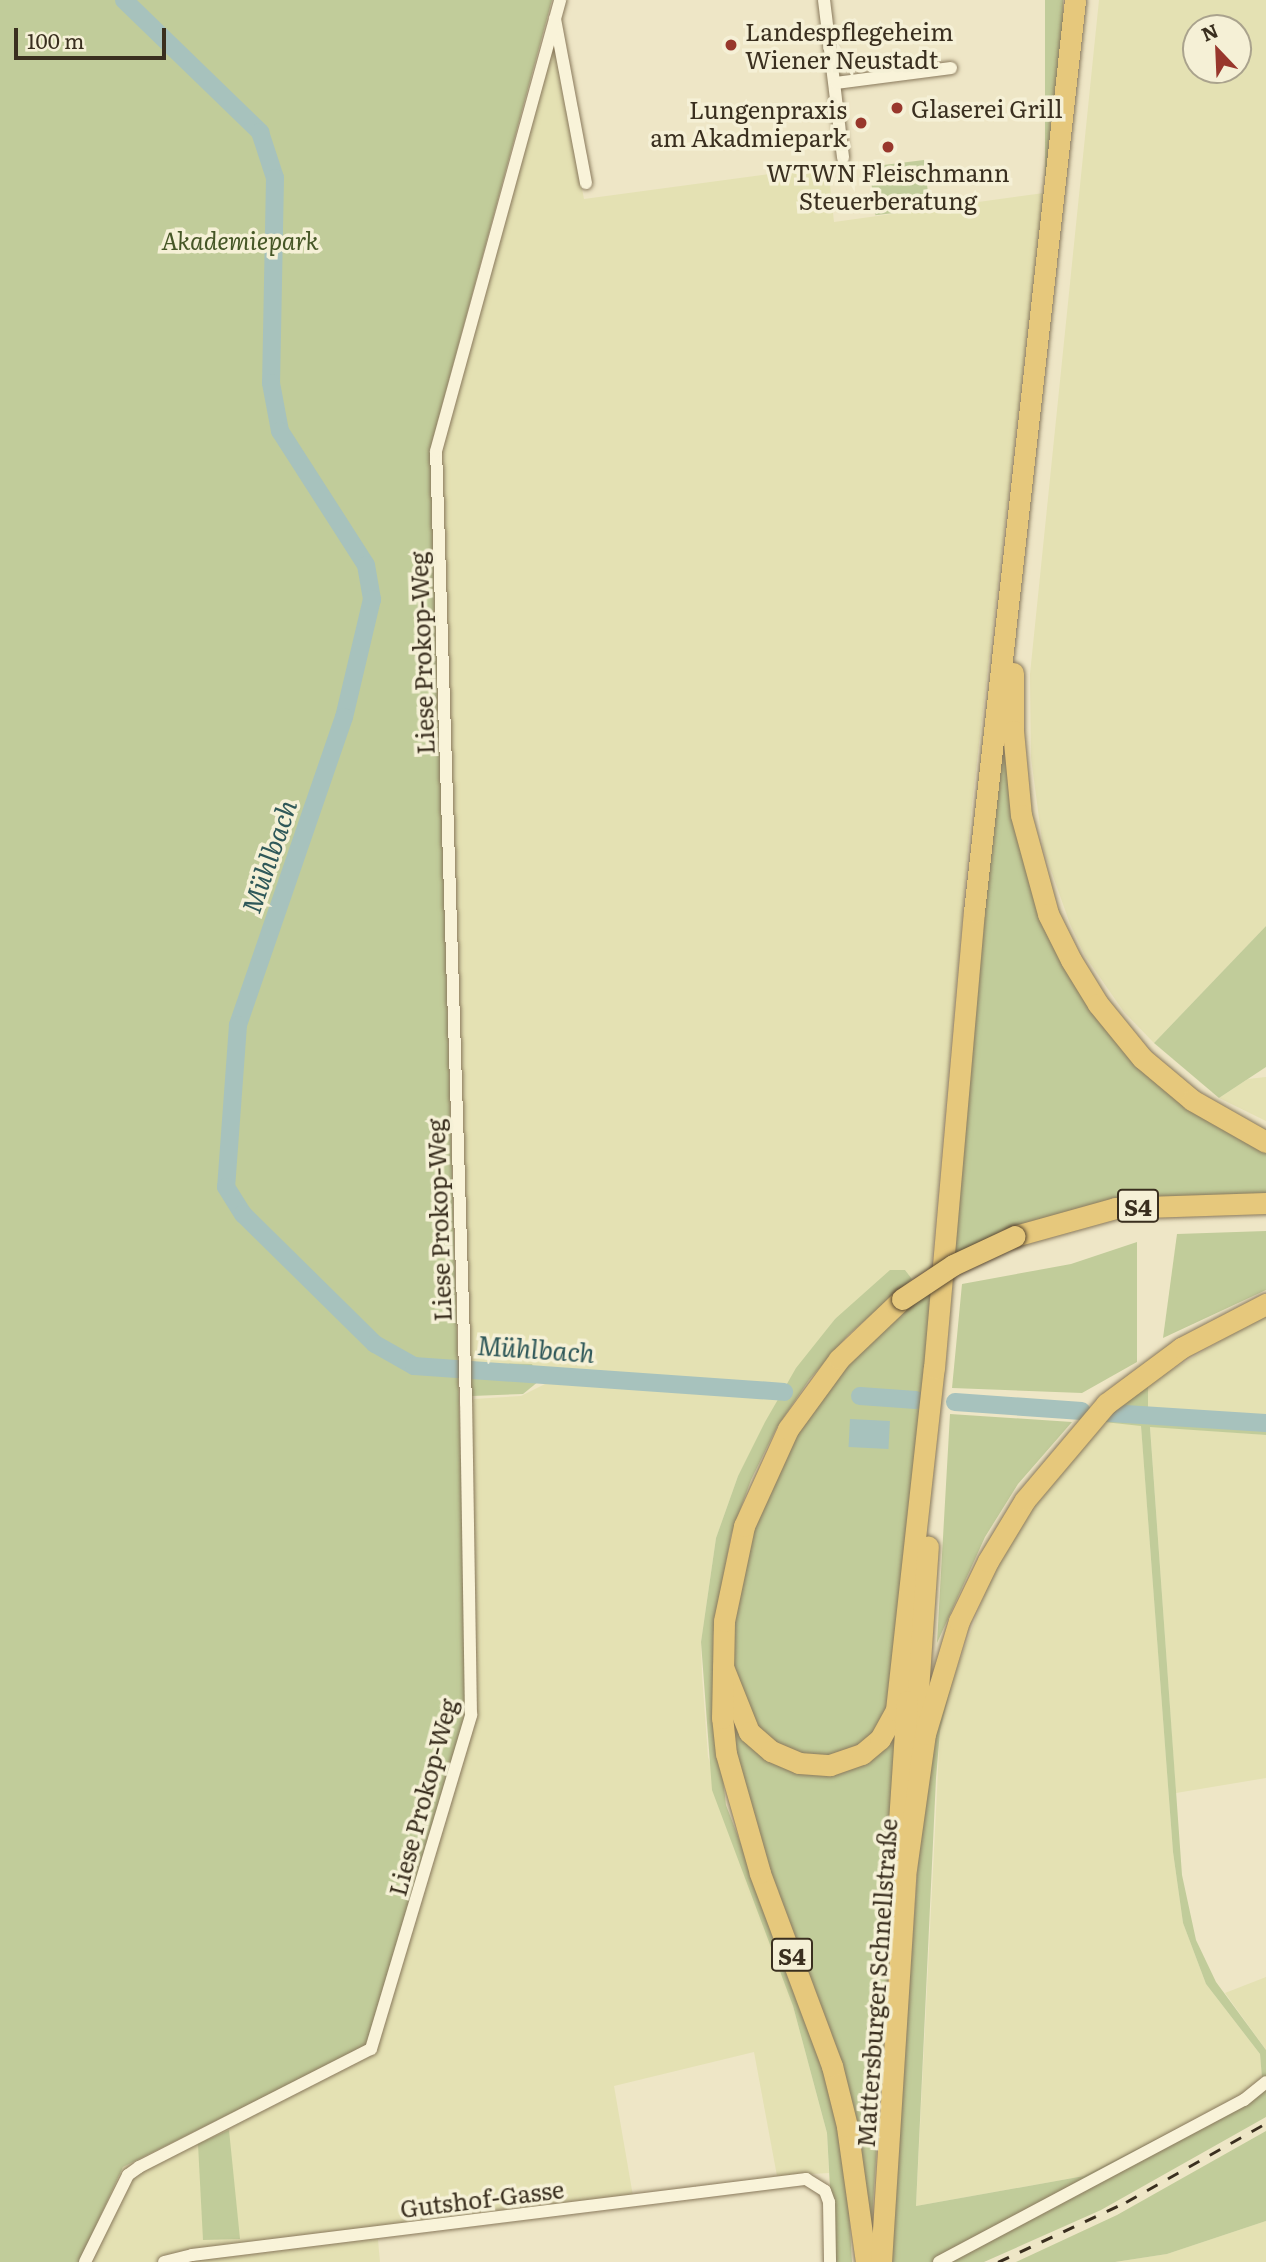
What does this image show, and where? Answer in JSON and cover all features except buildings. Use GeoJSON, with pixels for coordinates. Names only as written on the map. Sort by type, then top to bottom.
{"type":"FeatureCollection","features":[{"type":"Feature","properties":{"kind":"highway"},"geometry":{"type":"LineString","coordinates":[[723,1667],[744,1725],[779,1756],[808,1765],[840,1763],[862,1754],[880,1739],[892,1720],[899,1699],[934,1368],[974,912],[1035,393],[1075,0]]}},
{"type":"Feature","properties":{"kind":"highway"},"geometry":{"type":"LineString","coordinates":[[1035,393],[1013,731],[1032,865],[1048,914],[1070,960],[1098,1004],[1142,1058],[1192,1100],[1266,1142]]}},
{"type":"Feature","properties":{"kind":"highway","name":"Mattersburger Schnellstraße"},"geometry":{"type":"LineString","coordinates":[[866,2262],[847,2126],[832,2066],[760,1873],[726,1754],[724,1621],[732,1568],[770,1461],[819,1384],[859,1337],[902,1299],[953,1265],[1014,1236],[1115,1208],[1167,1203],[1266,1203]]}},
{"type":"Feature","properties":{"kind":"highway","name":"Mattersburger Schnellstraße"},"geometry":{"type":"LineString","coordinates":[[881,2262],[905,1876],[925,1734],[959,1621],[988,1561],[1025,1500],[1098,1412],[1181,1348],[1266,1304]]}},
{"type":"Feature","properties":{"kind":"highway"},"geometry":{"type":"LineString","coordinates":[[905,1876],[938,1394],[934,1368]]}},
{"type":"Feature","properties":{"kind":"highway"},"geometry":{"type":"LineString","coordinates":[[872,2262],[922,1469]]}},
{"type":"Feature","properties":{"kind":"street","name":"Liese Prokop-Weg"},"geometry":{"type":"LineString","coordinates":[[85,2262],[128,2175],[139,2167],[366,2053],[374,2043],[471,1715],[465,1378],[436,451],[560,0]]}},
{"type":"Feature","properties":{"kind":"street"},"geometry":{"type":"LineString","coordinates":[[824,0],[844,158]]}},
{"type":"Feature","properties":{"kind":"street","name":"Liese Prokop-Weg"},"geometry":{"type":"LineString","coordinates":[[555,19],[586,183]]}},
{"type":"Feature","properties":{"kind":"street"},"geometry":{"type":"LineString","coordinates":[[835,83],[951,68]]}},
{"type":"Feature","properties":{"kind":"street"},"geometry":{"type":"LineString","coordinates":[[939,2262],[1244,2100],[1266,2082]]}},
{"type":"Feature","properties":{"kind":"street","name":"Gutshof-Gasse"},"geometry":{"type":"LineString","coordinates":[[164,2262],[192,2255],[806,2179],[825,2191],[829,2202],[830,2262]]}},
{"type":"Feature","properties":{"kind":"shaded area"},"geometry":{"type":"Polygon","coordinates":[[[1099,0],[1266,0],[1266,926],[1154,1043],[1124,1012],[1085,956],[1070,924],[1043,848],[1031,758],[1030,674],[1099,0]]]}},
{"type":"Feature","properties":{"kind":"shaded area"},"geometry":{"type":"Polygon","coordinates":[[[553,43],[584,199],[828,166],[834,222],[1044,193],[972,804],[931,1267],[912,1279],[905,1270],[835,1319],[785,1386],[538,1372],[531,1364],[469,1363],[440,467],[443,440],[553,43]]]}},
{"type":"Feature","properties":{"kind":"shaded area"},"geometry":{"type":"Polygon","coordinates":[[[1266,1077],[1266,1121],[1219,1098],[1248,1079],[1266,1077]]]}},
{"type":"Feature","properties":{"kind":"shaded area"},"geometry":{"type":"Polygon","coordinates":[[[1266,1314],[1266,1417],[1147,1408],[1148,1384],[1266,1314]]]}},
{"type":"Feature","properties":{"kind":"shaded area"},"geometry":{"type":"Polygon","coordinates":[[[553,1380],[780,1396],[738,1476],[716,1538],[701,1642],[702,1675],[708,1757],[793,2006],[827,2133],[829,2173],[777,2176],[754,2052],[614,2086],[633,2196],[377,2229],[380,2262],[79,2262],[123,2167],[366,2046],[468,1706],[468,1407],[474,1399],[521,1396],[553,1380]]]}},
{"type":"Feature","properties":{"kind":"shaded area"},"geometry":{"type":"Polygon","coordinates":[[[1104,1422],[1141,1425],[1173,1852],[1183,1923],[1206,1984],[1260,2054],[1262,2077],[1257,2087],[1084,2176],[916,2206],[940,1731],[953,1679],[997,1561],[1049,1485],[1104,1422]]]}},
{"type":"Feature","properties":{"kind":"shaded area"},"geometry":{"type":"Polygon","coordinates":[[[1150,1426],[1266,1435],[1266,1778],[1176,1793],[1150,1426]]]}},
{"type":"Feature","properties":{"kind":"shaded area"},"geometry":{"type":"Polygon","coordinates":[[[1266,1977],[1266,2050],[1225,1993],[1266,1977]]]}},
{"type":"Feature","properties":{"kind":"shaded area"},"geometry":{"type":"Polygon","coordinates":[[[1266,2221],[1266,2262],[1115,2262],[1167,2254],[1266,2221]]]}},
{"type":"Feature","properties":{"kind":"green space","name":"Akademiepark"},"geometry":{"type":"Polygon","coordinates":[[[0,0],[552,0],[431,446],[468,1706],[366,2046],[123,2167],[79,2262],[0,2262],[0,0]]]}},
{"type":"Feature","properties":{"kind":"green space"},"geometry":{"type":"Polygon","coordinates":[[[1045,0],[1063,0],[1063,196],[1045,196],[1045,0]]]}},
{"type":"Feature","properties":{"kind":"green space"},"geometry":{"type":"Polygon","coordinates":[[[924,160],[930,209],[875,215],[869,167],[924,160]]]}},
{"type":"Feature","properties":{"kind":"green space"},"geometry":{"type":"Polygon","coordinates":[[[994,731],[1013,731],[1048,914],[1142,1058],[1266,1142],[1266,1203],[1010,1227],[943,1260],[994,731]]]}},
{"type":"Feature","properties":{"kind":"green space"},"geometry":{"type":"Polygon","coordinates":[[[1266,926],[1266,1067],[1219,1098],[1154,1043],[1266,926]]]}},
{"type":"Feature","properties":{"kind":"green space"},"geometry":{"type":"Polygon","coordinates":[[[1266,1231],[1266,1290],[1163,1338],[1177,1234],[1266,1231]]]}},
{"type":"Feature","properties":{"kind":"green space"},"geometry":{"type":"Polygon","coordinates":[[[1137,1242],[1137,1362],[1082,1393],[952,1388],[962,1284],[1071,1264],[1137,1242]]]}},
{"type":"Feature","properties":{"kind":"green space"},"geometry":{"type":"Polygon","coordinates":[[[890,1270],[905,1270],[912,1279],[848,1335],[809,1380],[777,1427],[751,1480],[731,1535],[713,1636],[714,1702],[726,1805],[826,2067],[846,2159],[852,2262],[834,2262],[827,2133],[793,2006],[712,1790],[701,1642],[716,1538],[738,1476],[765,1422],[796,1368],[835,1319],[890,1270]]]}},
{"type":"Feature","properties":{"kind":"green space"},"geometry":{"type":"Polygon","coordinates":[[[941,1284],[905,1732],[869,2262],[846,2122],[726,1754],[726,1603],[757,1490],[859,1337],[941,1284]]]}},
{"type":"Feature","properties":{"kind":"green space"},"geometry":{"type":"Polygon","coordinates":[[[469,1363],[532,1364],[539,1381],[523,1394],[472,1396],[469,1363]]]}},
{"type":"Feature","properties":{"kind":"green space"},"geometry":{"type":"Polygon","coordinates":[[[1148,1384],[1148,1408],[1266,1417],[1266,1435],[1150,1427],[1182,1875],[1196,1940],[1216,1982],[1266,2050],[1266,2117],[1101,2210],[984,2262],[890,2262],[924,1776],[946,1677],[953,1679],[940,1731],[936,1778],[916,2206],[1084,2176],[1257,2087],[1262,2078],[1260,2054],[1206,1984],[1183,1923],[1173,1852],[1141,1426],[1104,1422],[1148,1384]]]}},
{"type":"Feature","properties":{"kind":"green space"},"geometry":{"type":"Polygon","coordinates":[[[950,1414],[1072,1422],[1018,1484],[985,1537],[937,1643],[950,1414]]]}},
{"type":"Feature","properties":{"kind":"green space"},"geometry":{"type":"Polygon","coordinates":[[[229,2130],[240,2239],[203,2240],[198,2144],[229,2130]]]}},
{"type":"Feature","properties":{"kind":"green space"},"geometry":{"type":"Polygon","coordinates":[[[1266,2131],[1266,2221],[1167,2254],[1115,2262],[1016,2262],[1117,2215],[1266,2131]]]}},
{"type":"Feature","properties":{"kind":"water"},"geometry":{"type":"Polygon","coordinates":[[[850,1419],[890,1421],[888,1449],[849,1447],[850,1419]]]}},
{"type":"Feature","properties":{"kind":"waterway","name":"Mühlbach"},"geometry":{"type":"LineString","coordinates":[[124,0],[260,132],[275,178],[271,383],[280,431],[366,565],[372,599],[344,717],[238,1025],[226,1187],[243,1214],[375,1344],[414,1366],[784,1392]]}},
{"type":"Feature","properties":{"kind":"waterway","name":"Mühlbach"},"geometry":{"type":"LineString","coordinates":[[860,1396],[916,1400]]}},
{"type":"Feature","properties":{"kind":"waterway","name":"Mühlbach"},"geometry":{"type":"LineString","coordinates":[[955,1402],[1082,1411]]}},
{"type":"Feature","properties":{"kind":"waterway","name":"Mühlbach"},"geometry":{"type":"LineString","coordinates":[[1110,1413],[1266,1423]]}},
{"type":"Feature","properties":{"kind":"railway"},"geometry":{"type":"LineString","coordinates":[[998,2262],[1126,2202],[1266,2123]]}},
{"type":"Feature","properties":{"kind":"place","name":"Landespflegeheim Wiener Neustadt"},"geometry":{"type":"Point","coordinates":[731,45]}},
{"type":"Feature","properties":{"kind":"place","name":"Glaserei Grill"},"geometry":{"type":"Point","coordinates":[897,108]}},
{"type":"Feature","properties":{"kind":"place","name":"Lungenpraxis am Akadmiepark"},"geometry":{"type":"Point","coordinates":[861,123]}},
{"type":"Feature","properties":{"kind":"place","name":"WTWN Fleischmann Steuerberatung"},"geometry":{"type":"Point","coordinates":[888,147]}}]}
